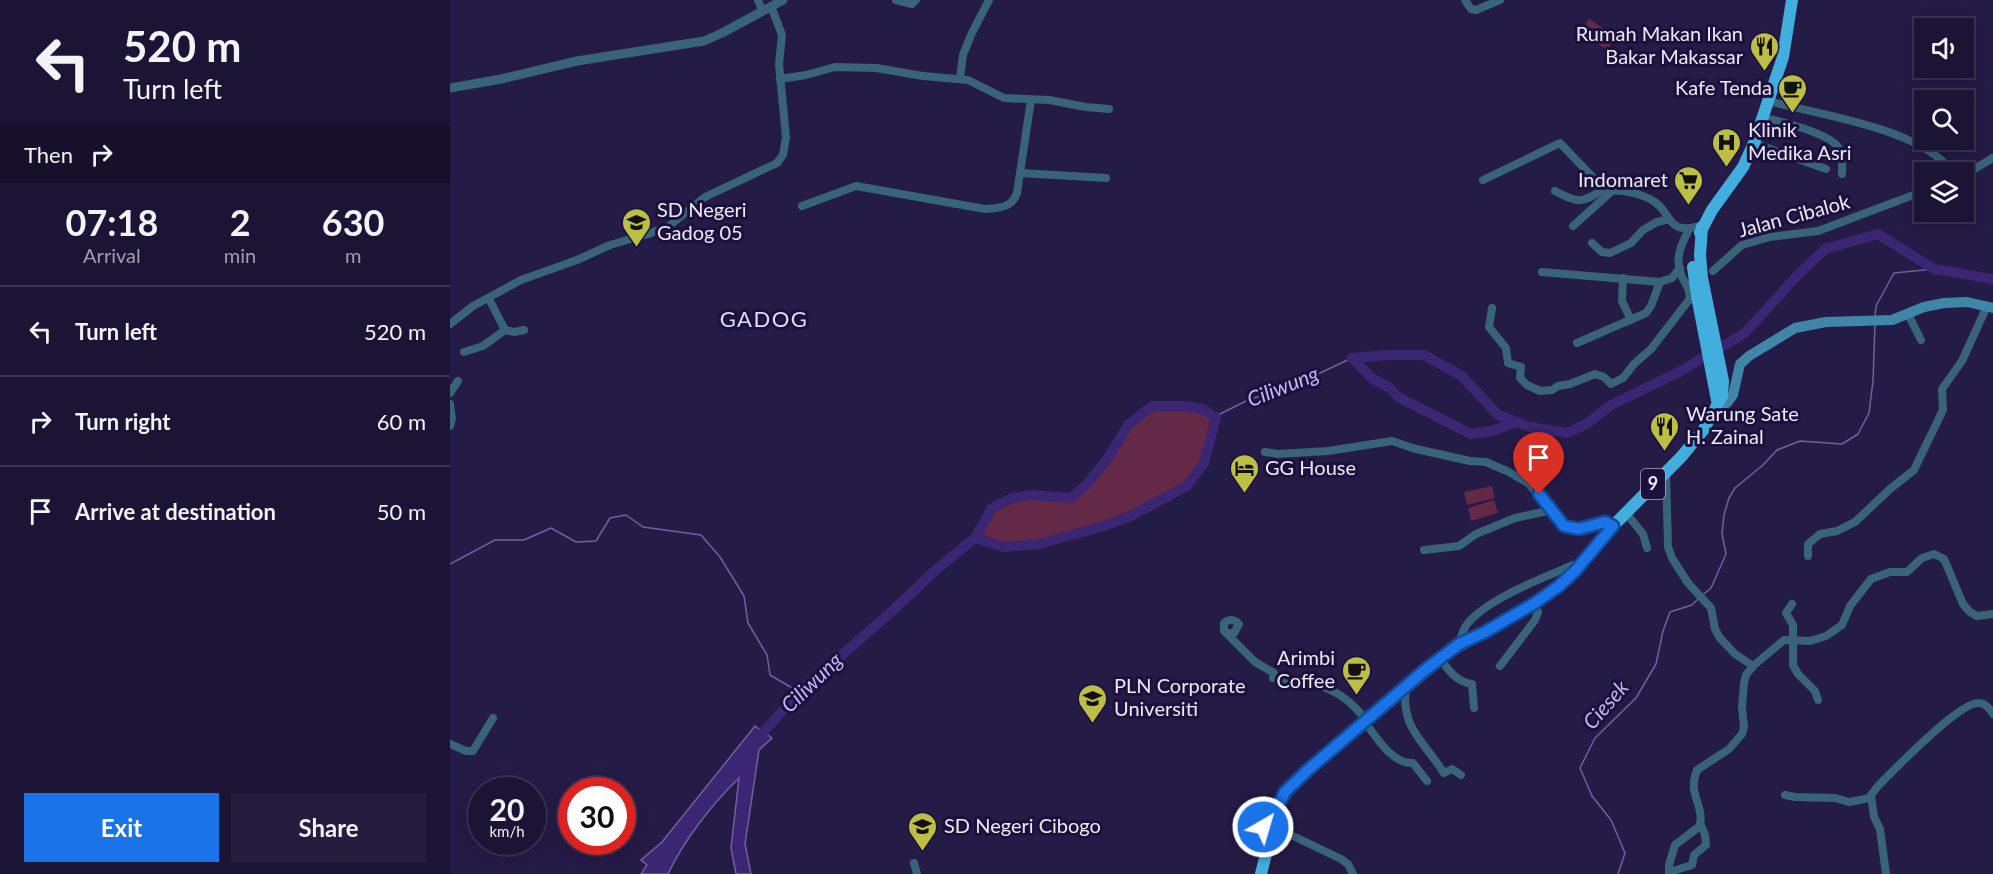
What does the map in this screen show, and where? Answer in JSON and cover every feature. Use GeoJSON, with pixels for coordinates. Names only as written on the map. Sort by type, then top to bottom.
{"type":"FeatureCollection","features":[{"type":"Feature","properties":{"kind":"highway"},"geometry":{"type":"LineString","coordinates":[[1718,401],[1723,372],[1700,265],[1699,231],[1743,166],[1754,143],[1783,57],[1792,0]]}},
{"type":"Feature","properties":{"kind":"highway","name":"9"},"geometry":{"type":"LineString","coordinates":[[1261,874],[1278,806],[1292,784],[1406,686],[1459,644],[1535,603],[1569,578],[1613,526],[1704,429],[1718,401]]}},
{"type":"Feature","properties":{"kind":"main road"},"geometry":{"type":"LineString","coordinates":[[1718,401],[1727,403],[1733,395],[1740,364],[1786,333],[1814,323],[1887,321],[1898,319],[1924,306],[1944,303],[1967,302],[1990,307]]}},
{"type":"Feature","properties":{"kind":"street"},"geometry":{"type":"LineString","coordinates":[[450,324],[473,306],[543,271],[577,260],[610,244],[669,226],[705,197],[777,163],[783,155],[786,137],[779,58],[782,32],[767,8],[758,0]]}},
{"type":"Feature","properties":{"kind":"street"},"geometry":{"type":"LineString","coordinates":[[450,88],[576,61],[704,41],[783,0]]}},
{"type":"Feature","properties":{"kind":"street"},"geometry":{"type":"LineString","coordinates":[[896,0],[912,4],[916,0]]}},
{"type":"Feature","properties":{"kind":"street"},"geometry":{"type":"LineString","coordinates":[[960,78],[967,45],[989,0]]}},
{"type":"Feature","properties":{"kind":"street"},"geometry":{"type":"LineString","coordinates":[[1465,0],[1471,9],[1476,10],[1500,0]]}},
{"type":"Feature","properties":{"kind":"street"},"geometry":{"type":"LineString","coordinates":[[780,79],[848,66],[876,68],[973,81],[1000,97],[1049,100],[1109,109]]}},
{"type":"Feature","properties":{"kind":"street"},"geometry":{"type":"LineString","coordinates":[[802,206],[856,186],[985,209],[1001,208],[1016,198],[1031,100]]}},
{"type":"Feature","properties":{"kind":"street"},"geometry":{"type":"LineString","coordinates":[[1769,101],[1827,114],[1896,134],[1942,162]]}},
{"type":"Feature","properties":{"kind":"street"},"geometry":{"type":"LineString","coordinates":[[1762,117],[1818,134],[1835,143],[1842,152],[1842,174]]}},
{"type":"Feature","properties":{"kind":"street"},"geometry":{"type":"LineString","coordinates":[[1483,180],[1560,143],[1604,189]]}},
{"type":"Feature","properties":{"kind":"street"},"geometry":{"type":"LineString","coordinates":[[1754,143],[1826,169]]}},
{"type":"Feature","properties":{"kind":"street"},"geometry":{"type":"LineString","coordinates":[[1974,169],[1993,158]]}},
{"type":"Feature","properties":{"kind":"street"},"geometry":{"type":"LineString","coordinates":[[1021,173],[1106,178]]}},
{"type":"Feature","properties":{"kind":"street"},"geometry":{"type":"LineString","coordinates":[[1555,190],[1575,201],[1582,201],[1604,189],[1622,190],[1656,203],[1678,227],[1699,231]]}},
{"type":"Feature","properties":{"kind":"street"},"geometry":{"type":"LineString","coordinates":[[1574,226],[1614,190]]}},
{"type":"Feature","properties":{"kind":"street","name":"Jalan Cibalok"},"geometry":{"type":"LineString","coordinates":[[1713,271],[1742,245],[1773,237],[1818,231],[1914,195]]}},
{"type":"Feature","properties":{"kind":"street"},"geometry":{"type":"LineString","coordinates":[[1592,243],[1602,252],[1610,253],[1631,243],[1643,230],[1657,222],[1669,219]]}},
{"type":"Feature","properties":{"kind":"street"},"geometry":{"type":"LineString","coordinates":[[1492,308],[1489,327],[1506,348],[1508,363],[1521,367],[1520,378],[1527,385],[1540,391],[1548,391],[1596,374],[1613,384],[1622,379],[1630,368],[1651,349],[1688,302],[1689,290],[1680,268],[1680,248],[1699,231]]}},
{"type":"Feature","properties":{"kind":"street"},"geometry":{"type":"LineString","coordinates":[[1542,272],[1660,282],[1672,278],[1680,268]]}},
{"type":"Feature","properties":{"kind":"street"},"geometry":{"type":"LineString","coordinates":[[1623,278],[1622,301],[1631,320]]}},
{"type":"Feature","properties":{"kind":"street"},"geometry":{"type":"LineString","coordinates":[[1577,343],[1646,313],[1660,282]]}},
{"type":"Feature","properties":{"kind":"street"},"geometry":{"type":"LineString","coordinates":[[489,299],[505,330],[512,332],[524,330]]}},
{"type":"Feature","properties":{"kind":"street"},"geometry":{"type":"LineString","coordinates":[[1808,556],[1808,543],[1814,537],[1846,528],[1855,522],[1914,470],[1943,410],[1942,389],[1962,361],[1990,307]]}},
{"type":"Feature","properties":{"kind":"street"},"geometry":{"type":"LineString","coordinates":[[1908,314],[1921,340]]}},
{"type":"Feature","properties":{"kind":"street"},"geometry":{"type":"LineString","coordinates":[[464,352],[483,346],[505,330]]}},
{"type":"Feature","properties":{"kind":"street"},"geometry":{"type":"LineString","coordinates":[[450,393],[458,381]]}},
{"type":"Feature","properties":{"kind":"street"},"geometry":{"type":"LineString","coordinates":[[450,404],[452,419],[450,426]]}},
{"type":"Feature","properties":{"kind":"street"},"geometry":{"type":"LineString","coordinates":[[1265,452],[1278,454],[1328,451],[1392,441],[1459,459],[1486,462],[1502,468],[1528,483],[1560,522],[1570,528],[1582,529],[1605,522],[1613,526]]}},
{"type":"Feature","properties":{"kind":"street"},"geometry":{"type":"LineString","coordinates":[[1666,471],[1670,553],[1688,583],[1711,608],[1715,629],[1720,638],[1735,654],[1754,666]]}},
{"type":"Feature","properties":{"kind":"street"},"geometry":{"type":"LineString","coordinates":[[1424,550],[1459,546],[1476,534],[1515,518],[1552,510]]}},
{"type":"Feature","properties":{"kind":"street"},"geometry":{"type":"LineString","coordinates":[[1626,513],[1643,534],[1647,549]]}},
{"type":"Feature","properties":{"kind":"street"},"geometry":{"type":"LineString","coordinates":[[1669,873],[1675,845],[1697,830],[1700,823],[1700,813],[1692,786],[1694,777],[1699,768],[1729,749],[1743,734],[1746,675],[1780,643],[1788,639],[1810,641],[1826,636],[1842,625],[1850,606],[1871,579],[1890,572],[1908,572],[1922,558],[1934,554],[1944,559],[1948,572],[1956,582],[1959,595],[1968,610],[1977,616],[1993,614]]}},
{"type":"Feature","properties":{"kind":"street"},"geometry":{"type":"LineString","coordinates":[[1459,644],[1464,629],[1474,617],[1512,592],[1573,565]]}},
{"type":"Feature","properties":{"kind":"street"},"geometry":{"type":"LineString","coordinates":[[1500,666],[1534,620],[1538,612],[1535,603]]}},
{"type":"Feature","properties":{"kind":"street"},"geometry":{"type":"LineString","coordinates":[[1792,604],[1786,613],[1793,625],[1793,665],[1798,674],[1815,691],[1818,700]]}},
{"type":"Feature","properties":{"kind":"street"},"geometry":{"type":"LineString","coordinates":[[1227,633],[1255,662],[1274,673],[1274,678],[1307,682],[1349,700],[1389,753],[1406,763],[1413,763],[1428,781]]}},
{"type":"Feature","properties":{"kind":"street"},"geometry":{"type":"LineString","coordinates":[[1440,659],[1459,681],[1472,684],[1474,708]]}},
{"type":"Feature","properties":{"kind":"street"},"geometry":{"type":"LineString","coordinates":[[1406,686],[1403,704],[1410,724],[1426,750],[1444,773],[1452,769],[1461,775]]}},
{"type":"Feature","properties":{"kind":"street"},"geometry":{"type":"LineString","coordinates":[[1785,795],[1835,798],[1849,802],[1870,798],[1881,783],[1941,725],[1957,714],[1971,705],[1980,703],[1989,707],[1993,714]]}},
{"type":"Feature","properties":{"kind":"street"},"geometry":{"type":"LineString","coordinates":[[450,744],[466,751],[473,751],[493,718]]}},
{"type":"Feature","properties":{"kind":"street"},"geometry":{"type":"LineString","coordinates":[[1870,798],[1874,817],[1880,829],[1886,874]]}},
{"type":"Feature","properties":{"kind":"street"},"geometry":{"type":"LineString","coordinates":[[1237,820],[1291,835],[1341,859],[1348,864],[1353,874]]}},
{"type":"Feature","properties":{"kind":"street"},"geometry":{"type":"LineString","coordinates":[[1669,873],[1692,865],[1694,855],[1706,845],[1706,835],[1700,823]]}},
{"type":"Feature","properties":{"kind":"street"},"geometry":{"type":"LineString","coordinates":[[914,863],[917,874]]}},
{"type":"Feature","properties":{"kind":"shaded area"},"geometry":{"type":"Polygon","coordinates":[[[1589,19],[1616,37],[1607,50],[1580,32],[1589,19]]]}},
{"type":"Feature","properties":{"kind":"shaded area"},"geometry":{"type":"Polygon","coordinates":[[[1152,406],[1192,407],[1216,418],[1204,463],[1187,486],[1131,516],[1039,544],[1004,547],[975,538],[989,512],[1008,499],[1029,496],[1071,497],[1087,484],[1108,458],[1128,425],[1152,406]]]}},
{"type":"Feature","properties":{"kind":"shaded area"},"geometry":{"type":"Polygon","coordinates":[[[1492,486],[1495,498],[1467,505],[1464,492],[1492,486]]]}},
{"type":"Feature","properties":{"kind":"shaded area"},"geometry":{"type":"Polygon","coordinates":[[[1494,500],[1498,513],[1471,521],[1468,508],[1494,500]]]}},
{"type":"Feature","properties":{"kind":"shaded area"},"geometry":{"type":"Polygon","coordinates":[[[755,726],[772,738],[759,750],[745,844],[751,874],[736,874],[731,848],[739,778],[699,823],[668,874],[641,874],[647,865],[641,860],[662,842],[755,726]]]}},
{"type":"Feature","properties":{"kind":"waterway"},"geometry":{"type":"LineString","coordinates":[[1352,358],[1424,355],[1462,376],[1498,415],[1530,427],[1567,433],[1588,423],[1611,405],[1677,373],[1745,333],[1825,249],[1878,234],[1934,269],[1993,279]]}},
{"type":"Feature","properties":{"kind":"waterway"},"geometry":{"type":"LineString","coordinates":[[1875,317],[1876,306],[1894,273],[1934,269]]}},
{"type":"Feature","properties":{"kind":"waterway","name":"Ciesek"},"geometry":{"type":"LineString","coordinates":[[1704,594],[1711,588],[1726,554],[1722,534],[1724,515],[1735,488],[1777,450],[1800,441],[1842,444],[1858,434],[1869,413],[1873,381],[1875,325]]}},
{"type":"Feature","properties":{"kind":"waterway","name":"Ciliwung"},"geometry":{"type":"LineString","coordinates":[[1216,418],[1250,399],[1284,390],[1352,358]]}},
{"type":"Feature","properties":{"kind":"waterway"},"geometry":{"type":"LineString","coordinates":[[1352,358],[1373,379],[1390,388],[1398,397],[1471,434],[1492,431],[1517,422]]}},
{"type":"Feature","properties":{"kind":"waterway","name":"Ciliwung"},"geometry":{"type":"LineString","coordinates":[[754,743],[799,692],[975,538],[992,508],[1012,498],[1033,495],[1071,498],[1087,484],[1108,458],[1128,425],[1152,406],[1184,406],[1202,409],[1216,418],[1204,463],[1187,486],[1131,516],[1039,544],[1004,547],[975,538]]}},
{"type":"Feature","properties":{"kind":"waterway"},"geometry":{"type":"LineString","coordinates":[[450,564],[495,540],[524,540],[551,528],[576,542],[596,541],[610,518],[626,515],[643,527],[701,535],[720,557],[744,596],[748,623],[767,655],[770,675],[799,692]]}},
{"type":"Feature","properties":{"kind":"waterway","name":"Ciesek"},"geometry":{"type":"LineString","coordinates":[[1618,874],[1625,853],[1611,820],[1592,796],[1580,768],[1595,738],[1636,698],[1656,664],[1663,631],[1670,612],[1692,605],[1698,599]]}},
{"type":"Feature","properties":{"kind":"place","name":"Rumah Makan Ikan Bakar Makassar"},"geometry":{"type":"Point","coordinates":[1764,72]}},
{"type":"Feature","properties":{"kind":"place","name":"Kafe Tenda"},"geometry":{"type":"Point","coordinates":[1793,114]}},
{"type":"Feature","properties":{"kind":"place","name":"Klinik Medika Asri"},"geometry":{"type":"Point","coordinates":[1727,168]}},
{"type":"Feature","properties":{"kind":"place","name":"Indomaret"},"geometry":{"type":"Point","coordinates":[1689,206]}},
{"type":"Feature","properties":{"kind":"place","name":"SD Negeri Gadog 05"},"geometry":{"type":"Point","coordinates":[636,248]}},
{"type":"Feature","properties":{"kind":"place","name":"Warung Sate H. Zainal"},"geometry":{"type":"Point","coordinates":[1665,452]}},
{"type":"Feature","properties":{"kind":"place","name":"GG House"},"geometry":{"type":"Point","coordinates":[1244,494]}},
{"type":"Feature","properties":{"kind":"place","name":"Arimbi Coffee"},"geometry":{"type":"Point","coordinates":[1356,696]}},
{"type":"Feature","properties":{"kind":"place","name":"PLN Corporate Universiti"},"geometry":{"type":"Point","coordinates":[1093,724]}},
{"type":"Feature","properties":{"kind":"place","name":"SD Negeri Cibogo"},"geometry":{"type":"Point","coordinates":[923,852]}},
{"type":"Feature","properties":{"kind":"district","name":"GADOG"},"geometry":{"type":"Point","coordinates":[764,319]}},
{"type":"Feature","properties":{"kind":"route"},"geometry":{"type":"LineString","coordinates":[[1263,827],[1271,830],[1285,792],[1309,769],[1459,644],[1485,632],[1559,586],[1575,571],[1613,526],[1605,522],[1579,529],[1564,526],[1539,494]]}}]}
